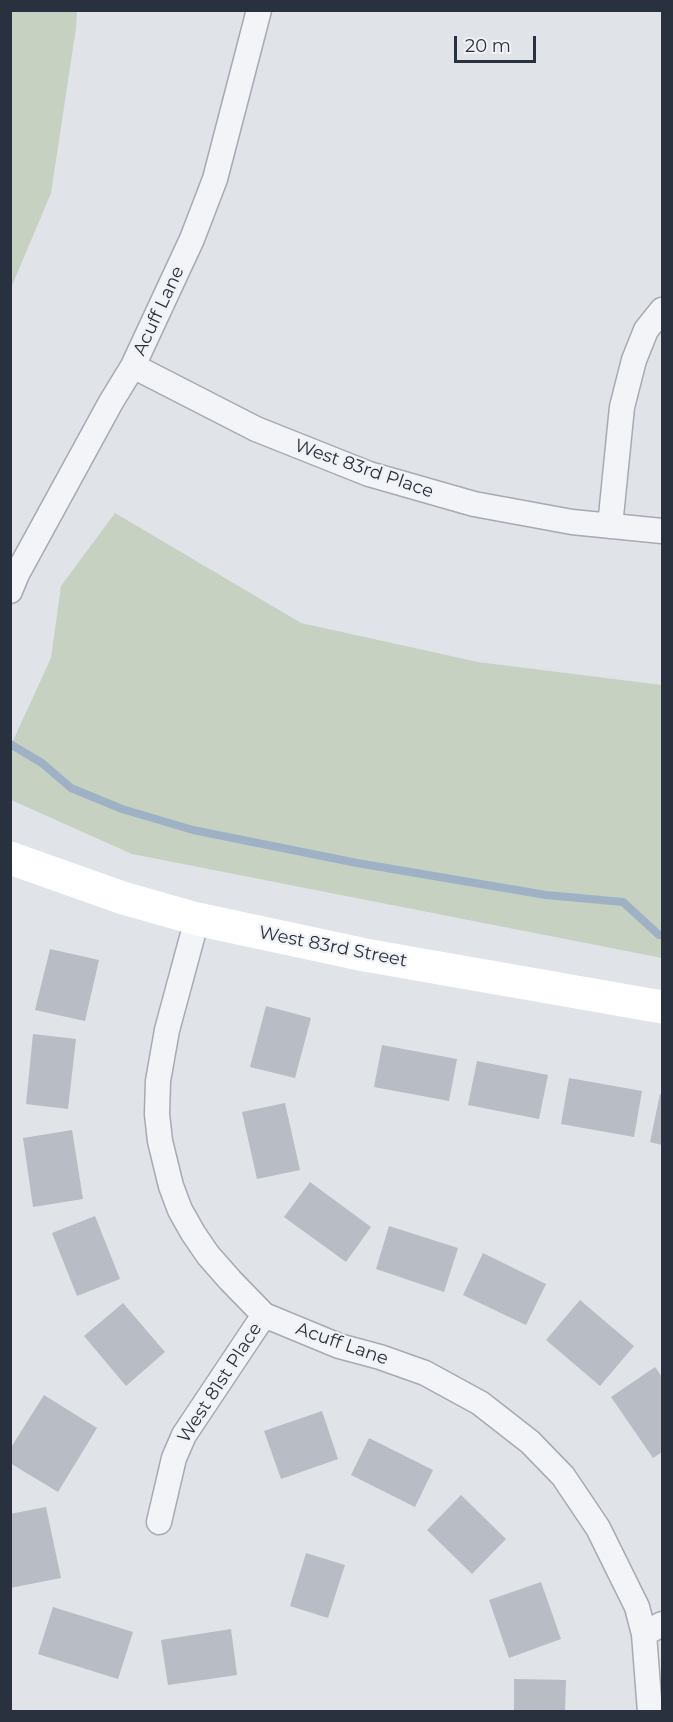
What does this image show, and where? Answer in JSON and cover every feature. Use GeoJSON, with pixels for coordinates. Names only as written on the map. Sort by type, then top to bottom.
{"type":"FeatureCollection","features":[{"type":"Feature","properties":{"kind":"street","name":"Acuff Lane"},"geometry":{"type":"LineString","coordinates":[[10,591],[17,574],[111,402],[134,366],[192,239],[215,179],[260,10]]}},
{"type":"Feature","properties":{"kind":"street"},"geometry":{"type":"LineString","coordinates":[[610,526],[624,398],[634,360],[646,330],[663,310]]}},
{"type":"Feature","properties":{"kind":"street","name":"West 83rd Place"},"geometry":{"type":"LineString","coordinates":[[134,366],[256,429],[369,474],[474,504],[572,522],[663,531]]}},
{"type":"Feature","properties":{"kind":"street","name":"West 83rd Street"},"geometry":{"type":"LineString","coordinates":[[10,858],[123,898],[197,919],[365,955],[663,1007]]}},
{"type":"Feature","properties":{"kind":"street","name":"Acuff Lane"},"geometry":{"type":"LineString","coordinates":[[197,919],[167,1030],[158,1081],[157,1114],[160,1141],[171,1186],[180,1210],[193,1233],[208,1255],[264,1315],[339,1346],[425,1373],[480,1403],[530,1442],[563,1476],[598,1528],[637,1607],[653,1629],[650,1712]]}},
{"type":"Feature","properties":{"kind":"street","name":"West 81st Place"},"geometry":{"type":"LineString","coordinates":[[159,1522],[174,1458],[184,1435],[264,1315]]}},
{"type":"Feature","properties":{"kind":"green space"},"geometry":{"type":"Polygon","coordinates":[[[11,10],[77,11],[51,193],[11,288],[11,10]]]}},
{"type":"Feature","properties":{"kind":"green space"},"geometry":{"type":"Polygon","coordinates":[[[115,513],[301,623],[478,662],[662,685],[662,958],[132,854],[11,800],[11,745],[51,658],[61,586],[115,513]]]}},
{"type":"Feature","properties":{"kind":"building"},"geometry":{"type":"Polygon","coordinates":[[[50,949],[99,960],[85,1021],[35,1010],[50,949]]]}},
{"type":"Feature","properties":{"kind":"building"},"geometry":{"type":"Polygon","coordinates":[[[266,1006],[311,1018],[295,1078],[250,1067],[266,1006]]]}},
{"type":"Feature","properties":{"kind":"building"},"geometry":{"type":"Polygon","coordinates":[[[33,1034],[76,1039],[68,1109],[26,1104],[33,1034]]]}},
{"type":"Feature","properties":{"kind":"building"},"geometry":{"type":"Polygon","coordinates":[[[382,1045],[457,1059],[449,1101],[374,1087],[382,1045]]]}},
{"type":"Feature","properties":{"kind":"building"},"geometry":{"type":"Polygon","coordinates":[[[477,1061],[548,1075],[539,1119],[468,1105],[477,1061]]]}},
{"type":"Feature","properties":{"kind":"building"},"geometry":{"type":"Polygon","coordinates":[[[569,1078],[642,1091],[634,1137],[561,1124],[569,1078]]]}},
{"type":"Feature","properties":{"kind":"building"},"geometry":{"type":"Polygon","coordinates":[[[660,1094],[662,1094],[662,1145],[650,1142],[660,1094]]]}},
{"type":"Feature","properties":{"kind":"building"},"geometry":{"type":"Polygon","coordinates":[[[285,1103],[300,1170],[257,1179],[242,1112],[285,1103]]]}},
{"type":"Feature","properties":{"kind":"building"},"geometry":{"type":"Polygon","coordinates":[[[72,1130],[83,1199],[33,1207],[23,1138],[72,1130]]]}},
{"type":"Feature","properties":{"kind":"building"},"geometry":{"type":"Polygon","coordinates":[[[310,1182],[371,1227],[346,1262],[284,1217],[310,1182]]]}},
{"type":"Feature","properties":{"kind":"building"},"geometry":{"type":"Polygon","coordinates":[[[95,1216],[120,1279],[77,1296],[52,1233],[95,1216]]]}},
{"type":"Feature","properties":{"kind":"building"},"geometry":{"type":"Polygon","coordinates":[[[389,1226],[458,1248],[444,1292],[376,1269],[389,1226]]]}},
{"type":"Feature","properties":{"kind":"building"},"geometry":{"type":"Polygon","coordinates":[[[483,1253],[546,1284],[526,1325],[463,1295],[483,1253]]]}},
{"type":"Feature","properties":{"kind":"building"},"geometry":{"type":"Polygon","coordinates":[[[580,1300],[634,1346],[600,1386],[546,1340],[580,1300]]]}},
{"type":"Feature","properties":{"kind":"building"},"geometry":{"type":"Polygon","coordinates":[[[123,1303],[165,1352],[126,1386],[84,1336],[123,1303]]]}},
{"type":"Feature","properties":{"kind":"building"},"geometry":{"type":"Polygon","coordinates":[[[655,1367],[662,1377],[662,1452],[653,1458],[611,1397],[655,1367]]]}},
{"type":"Feature","properties":{"kind":"building"},"geometry":{"type":"Polygon","coordinates":[[[44,1395],[97,1428],[58,1492],[10,1463],[10,1449],[44,1395]]]}},
{"type":"Feature","properties":{"kind":"building"},"geometry":{"type":"Polygon","coordinates":[[[322,1411],[338,1459],[281,1479],[264,1431],[322,1411]]]}},
{"type":"Feature","properties":{"kind":"building"},"geometry":{"type":"Polygon","coordinates":[[[369,1438],[433,1470],[415,1507],[351,1475],[369,1438]]]}},
{"type":"Feature","properties":{"kind":"building"},"geometry":{"type":"Polygon","coordinates":[[[461,1495],[506,1539],[472,1574],[427,1530],[461,1495]]]}},
{"type":"Feature","properties":{"kind":"building"},"geometry":{"type":"Polygon","coordinates":[[[46,1507],[61,1578],[10,1588],[10,1514],[46,1507]]]}},
{"type":"Feature","properties":{"kind":"building"},"geometry":{"type":"Polygon","coordinates":[[[306,1553],[345,1565],[328,1618],[290,1606],[306,1553]]]}},
{"type":"Feature","properties":{"kind":"building"},"geometry":{"type":"Polygon","coordinates":[[[541,1582],[561,1639],[509,1658],[489,1600],[541,1582]]]}},
{"type":"Feature","properties":{"kind":"building"},"geometry":{"type":"Polygon","coordinates":[[[53,1607],[133,1632],[118,1679],[38,1654],[53,1607]]]}},
{"type":"Feature","properties":{"kind":"building"},"geometry":{"type":"Polygon","coordinates":[[[231,1629],[237,1675],[168,1685],[161,1640],[231,1629]]]}},
{"type":"Feature","properties":{"kind":"building"},"geometry":{"type":"Polygon","coordinates":[[[514,1679],[566,1680],[565,1712],[514,1712],[514,1679]]]}},
{"type":"Feature","properties":{"kind":"waterway"},"geometry":{"type":"LineString","coordinates":[[10,744],[42,763],[71,788],[122,809],[193,830],[357,863],[546,895],[623,902],[659,935],[662,935]]}}]}
